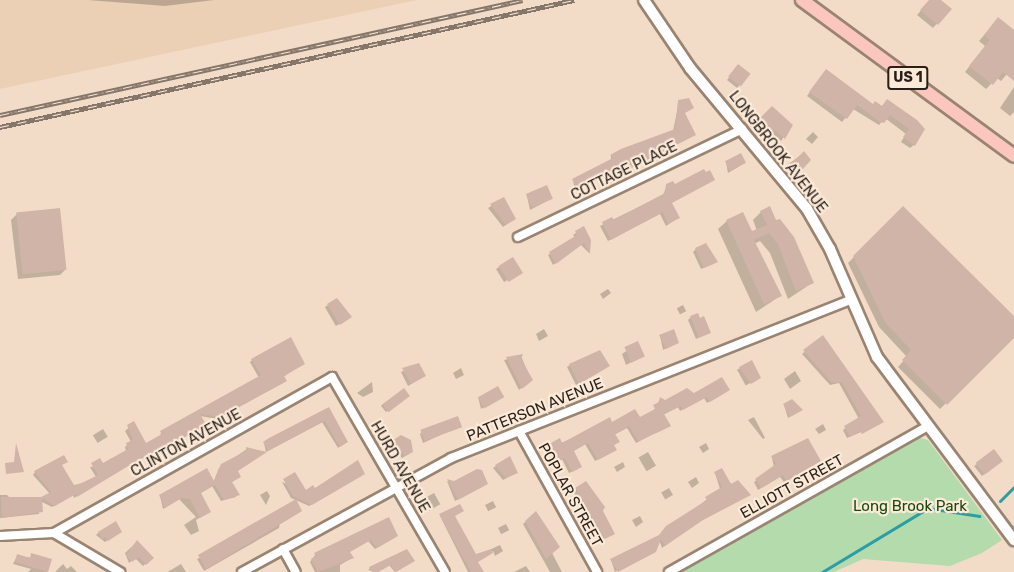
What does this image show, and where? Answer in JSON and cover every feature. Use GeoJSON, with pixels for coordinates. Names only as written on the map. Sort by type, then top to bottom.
{"type":"FeatureCollection","features":[{"type":"Feature","properties":{"kind":"main road","name":"US 1"},"geometry":{"type":"LineString","coordinates":[[802,0],[1014,156]]}},
{"type":"Feature","properties":{"kind":"street","name":"LONGBROOK AVENUE"},"geometry":{"type":"LineString","coordinates":[[644,0],[681,55],[816,223],[877,357],[1014,540]]}},
{"type":"Feature","properties":{"kind":"street","name":"COTTAGE PLACE"},"geometry":{"type":"LineString","coordinates":[[518,237],[742,129]]}},
{"type":"Feature","properties":{"kind":"street","name":"PATTERSON AVENUE"},"geometry":{"type":"LineString","coordinates":[[242,572],[396,485],[519,431],[851,300]]}},
{"type":"Feature","properties":{"kind":"street","name":"HURD AVENUE"},"geometry":{"type":"LineString","coordinates":[[332,377],[445,572]]}},
{"type":"Feature","properties":{"kind":"street","name":"CLINTON AVENUE"},"geometry":{"type":"LineString","coordinates":[[54,533],[332,377]]}},
{"type":"Feature","properties":{"kind":"street","name":"ELLIOTT STREET"},"geometry":{"type":"LineString","coordinates":[[669,572],[928,426]]}},
{"type":"Feature","properties":{"kind":"street","name":"POPLAR STREET"},"geometry":{"type":"LineString","coordinates":[[519,431],[597,572]]}},
{"type":"Feature","properties":{"kind":"street"},"geometry":{"type":"LineString","coordinates":[[1,537],[54,533],[120,572]]}},
{"type":"Feature","properties":{"kind":"street"},"geometry":{"type":"LineString","coordinates":[[283,549],[296,572]]}},
{"type":"Feature","properties":{"kind":"shaded area"},"geometry":{"type":"Polygon","coordinates":[[[0,0],[417,0],[0,89],[0,0]]]}},
{"type":"Feature","properties":{"kind":"green space","name":"Long Brook Park"},"geometry":{"type":"Polygon","coordinates":[[[920,438],[928,440],[1002,540],[982,553],[950,566],[863,559],[834,572],[682,572],[920,438]]]}},
{"type":"Feature","properties":{"kind":"building"},"geometry":{"type":"Polygon","coordinates":[[[929,0],[941,0],[952,9],[938,25],[920,10],[929,0]]]}},
{"type":"Feature","properties":{"kind":"building"},"geometry":{"type":"Polygon","coordinates":[[[998,17],[1014,30],[1014,81],[1003,72],[993,85],[969,66],[990,40],[984,35],[998,17]]]}},
{"type":"Feature","properties":{"kind":"building"},"geometry":{"type":"Polygon","coordinates":[[[738,64],[751,74],[741,86],[728,77],[738,64]]]}},
{"type":"Feature","properties":{"kind":"building"},"geometry":{"type":"Polygon","coordinates":[[[826,69],[873,104],[875,101],[882,106],[887,99],[917,120],[925,129],[915,146],[903,137],[909,129],[890,115],[884,123],[880,122],[857,105],[847,119],[809,92],[826,69]]]}},
{"type":"Feature","properties":{"kind":"building"},"geometry":{"type":"Polygon","coordinates":[[[689,98],[694,108],[685,113],[696,135],[620,173],[619,170],[578,190],[572,179],[613,158],[610,155],[675,129],[678,100],[689,98]]]}},
{"type":"Feature","properties":{"kind":"building"},"geometry":{"type":"Polygon","coordinates":[[[772,106],[793,125],[785,139],[760,118],[772,106]]]}},
{"type":"Feature","properties":{"kind":"building"},"geometry":{"type":"Polygon","coordinates":[[[804,151],[811,160],[801,171],[792,163],[804,151]]]}},
{"type":"Feature","properties":{"kind":"building"},"geometry":{"type":"Polygon","coordinates":[[[741,153],[746,163],[730,171],[725,161],[741,153]]]}},
{"type":"Feature","properties":{"kind":"building"},"geometry":{"type":"Polygon","coordinates":[[[704,169],[706,172],[710,170],[715,180],[672,203],[680,218],[668,224],[663,212],[611,240],[602,222],[612,217],[614,220],[665,193],[666,184],[673,181],[675,184],[704,169]]]}},
{"type":"Feature","properties":{"kind":"building"},"geometry":{"type":"Polygon","coordinates":[[[547,185],[553,199],[532,208],[526,194],[547,185]]]}},
{"type":"Feature","properties":{"kind":"building"},"geometry":{"type":"Polygon","coordinates":[[[504,197],[516,219],[506,225],[490,204],[504,197]]]}},
{"type":"Feature","properties":{"kind":"building"},"geometry":{"type":"Polygon","coordinates":[[[770,206],[776,220],[780,219],[794,237],[814,283],[796,291],[778,244],[769,233],[754,240],[782,296],[764,304],[726,220],[743,212],[752,231],[767,225],[760,211],[770,206]]]}},
{"type":"Feature","properties":{"kind":"building"},"geometry":{"type":"Polygon","coordinates":[[[903,206],[1014,316],[1014,338],[947,405],[902,360],[911,350],[885,322],[853,256],[903,206]]]}},
{"type":"Feature","properties":{"kind":"building"},"geometry":{"type":"Polygon","coordinates":[[[60,208],[66,270],[23,274],[16,213],[60,208]]]}},
{"type":"Feature","properties":{"kind":"building"},"geometry":{"type":"Polygon","coordinates":[[[584,226],[591,240],[590,254],[584,243],[556,264],[549,252],[577,235],[575,231],[584,226]]]}},
{"type":"Feature","properties":{"kind":"building"},"geometry":{"type":"Polygon","coordinates":[[[706,243],[718,262],[704,268],[695,248],[706,243]]]}},
{"type":"Feature","properties":{"kind":"building"},"geometry":{"type":"Polygon","coordinates":[[[513,257],[523,273],[509,282],[499,266],[513,257]]]}},
{"type":"Feature","properties":{"kind":"building"},"geometry":{"type":"Polygon","coordinates":[[[337,298],[352,317],[340,325],[327,304],[337,298]]]}},
{"type":"Feature","properties":{"kind":"building"},"geometry":{"type":"Polygon","coordinates":[[[698,313],[700,318],[704,316],[711,333],[699,338],[690,316],[698,313]]]}},
{"type":"Feature","properties":{"kind":"building"},"geometry":{"type":"Polygon","coordinates":[[[674,329],[679,343],[666,349],[659,335],[674,329]]]}},
{"type":"Feature","properties":{"kind":"building"},"geometry":{"type":"Polygon","coordinates":[[[823,335],[884,422],[862,434],[860,431],[850,437],[844,426],[861,416],[842,382],[832,383],[803,350],[823,335]]]}},
{"type":"Feature","properties":{"kind":"building"},"geometry":{"type":"Polygon","coordinates":[[[291,337],[305,364],[284,376],[287,381],[220,417],[200,414],[207,426],[135,462],[77,497],[76,494],[55,506],[42,498],[43,512],[2,518],[1,497],[41,497],[51,492],[34,471],[64,455],[68,462],[62,465],[74,485],[98,475],[91,463],[100,458],[103,463],[128,449],[126,443],[133,440],[127,425],[134,421],[146,443],[162,434],[160,431],[261,375],[251,359],[291,337]]]}},
{"type":"Feature","properties":{"kind":"building"},"geometry":{"type":"Polygon","coordinates":[[[638,341],[645,357],[631,363],[624,347],[638,341]]]}},
{"type":"Feature","properties":{"kind":"building"},"geometry":{"type":"Polygon","coordinates":[[[600,350],[610,366],[579,384],[569,364],[600,350]]]}},
{"type":"Feature","properties":{"kind":"building"},"geometry":{"type":"Polygon","coordinates":[[[523,354],[521,359],[533,380],[522,389],[506,357],[523,354]]]}},
{"type":"Feature","properties":{"kind":"building"},"geometry":{"type":"Polygon","coordinates":[[[752,360],[761,378],[751,384],[739,367],[752,360]]]}},
{"type":"Feature","properties":{"kind":"building"},"geometry":{"type":"Polygon","coordinates":[[[419,363],[426,376],[411,384],[402,368],[419,363]]]}},
{"type":"Feature","properties":{"kind":"building"},"geometry":{"type":"Polygon","coordinates":[[[722,377],[730,390],[710,402],[707,397],[683,410],[681,406],[664,414],[671,426],[661,431],[638,441],[629,426],[615,434],[620,442],[614,445],[617,450],[598,460],[588,443],[574,451],[582,467],[572,472],[565,458],[558,462],[549,444],[560,438],[562,443],[610,417],[612,422],[635,409],[640,417],[655,409],[653,405],[659,402],[660,397],[665,400],[687,388],[694,393],[722,377]]]}},
{"type":"Feature","properties":{"kind":"building"},"geometry":{"type":"Polygon","coordinates":[[[498,386],[504,397],[484,409],[478,397],[498,386]]]}},
{"type":"Feature","properties":{"kind":"building"},"geometry":{"type":"Polygon","coordinates":[[[404,388],[410,396],[388,412],[382,404],[404,388]]]}},
{"type":"Feature","properties":{"kind":"building"},"geometry":{"type":"Polygon","coordinates":[[[792,399],[803,410],[790,417],[783,404],[792,399]]]}},
{"type":"Feature","properties":{"kind":"building"},"geometry":{"type":"Polygon","coordinates":[[[329,407],[348,442],[340,447],[325,421],[268,451],[263,442],[329,407]]]}},
{"type":"Feature","properties":{"kind":"building"},"geometry":{"type":"Polygon","coordinates":[[[458,416],[462,427],[425,441],[420,430],[458,416]]]}},
{"type":"Feature","properties":{"kind":"building"},"geometry":{"type":"Polygon","coordinates":[[[401,435],[411,440],[413,452],[405,456],[393,440],[401,435]]]}},
{"type":"Feature","properties":{"kind":"building"},"geometry":{"type":"Polygon","coordinates":[[[808,438],[821,461],[787,481],[783,475],[761,488],[755,479],[776,464],[771,456],[808,438]]]}},
{"type":"Feature","properties":{"kind":"building"},"geometry":{"type":"Polygon","coordinates":[[[16,443],[24,472],[6,474],[5,463],[14,462],[16,443]]]}},
{"type":"Feature","properties":{"kind":"building"},"geometry":{"type":"Polygon","coordinates":[[[246,447],[267,452],[238,471],[241,477],[232,482],[240,495],[224,500],[215,485],[201,493],[211,512],[200,518],[190,499],[182,498],[165,508],[159,495],[207,468],[214,481],[221,464],[246,451],[246,447]]]}},
{"type":"Feature","properties":{"kind":"building"},"geometry":{"type":"Polygon","coordinates":[[[994,449],[1003,461],[985,475],[976,463],[994,449]]]}},
{"type":"Feature","properties":{"kind":"building"},"geometry":{"type":"Polygon","coordinates":[[[510,456],[518,473],[506,478],[495,465],[510,456]]]}},
{"type":"Feature","properties":{"kind":"building"},"geometry":{"type":"Polygon","coordinates":[[[358,460],[365,474],[312,505],[293,496],[283,479],[295,472],[306,490],[313,485],[315,488],[358,460]]]}},
{"type":"Feature","properties":{"kind":"building"},"geometry":{"type":"Polygon","coordinates":[[[722,468],[731,484],[738,480],[751,495],[703,520],[665,546],[661,539],[656,552],[618,572],[610,559],[659,535],[666,526],[707,500],[705,497],[722,487],[714,472],[722,468]]]}},
{"type":"Feature","properties":{"kind":"building"},"geometry":{"type":"Polygon","coordinates":[[[477,469],[482,470],[488,484],[458,500],[447,479],[454,481],[477,469]]]}},
{"type":"Feature","properties":{"kind":"building"},"geometry":{"type":"Polygon","coordinates":[[[586,481],[605,507],[603,511],[615,534],[605,539],[575,488],[586,481]]]}},
{"type":"Feature","properties":{"kind":"building"},"geometry":{"type":"Polygon","coordinates":[[[296,499],[302,511],[206,569],[198,555],[296,499]]]}},
{"type":"Feature","properties":{"kind":"building"},"geometry":{"type":"Polygon","coordinates":[[[460,504],[464,511],[455,516],[476,554],[491,549],[493,553],[478,562],[484,572],[471,572],[439,514],[460,504]]]}},
{"type":"Feature","properties":{"kind":"building"},"geometry":{"type":"Polygon","coordinates":[[[536,511],[560,547],[546,559],[525,521],[536,511]]]}},
{"type":"Feature","properties":{"kind":"building"},"geometry":{"type":"Polygon","coordinates":[[[389,517],[398,536],[377,548],[371,540],[350,552],[354,558],[318,572],[311,559],[316,556],[314,553],[389,517]]]}},
{"type":"Feature","properties":{"kind":"building"},"geometry":{"type":"Polygon","coordinates":[[[116,521],[122,532],[108,541],[105,537],[102,539],[98,532],[116,521]]]}},
{"type":"Feature","properties":{"kind":"building"},"geometry":{"type":"Polygon","coordinates":[[[137,540],[154,558],[146,565],[139,557],[132,562],[126,555],[137,540]]]}},
{"type":"Feature","properties":{"kind":"building"},"geometry":{"type":"Polygon","coordinates":[[[407,549],[415,561],[396,572],[391,565],[378,572],[372,572],[369,567],[407,549]]]}},
{"type":"Feature","properties":{"kind":"building"},"geometry":{"type":"Polygon","coordinates":[[[31,553],[52,559],[48,572],[15,562],[17,554],[30,558],[31,553]]]}},
{"type":"Feature","properties":{"kind":"waterway"},"geometry":{"type":"LineString","coordinates":[[1000,501],[1014,487]]}},
{"type":"Feature","properties":{"kind":"waterway"},"geometry":{"type":"LineString","coordinates":[[822,572],[928,508],[979,516]]}},
{"type":"Feature","properties":{"kind":"railway"},"geometry":{"type":"LineString","coordinates":[[0,115],[523,0]]}},
{"type":"Feature","properties":{"kind":"railway"},"geometry":{"type":"LineString","coordinates":[[0,127],[574,0]]}}]}
